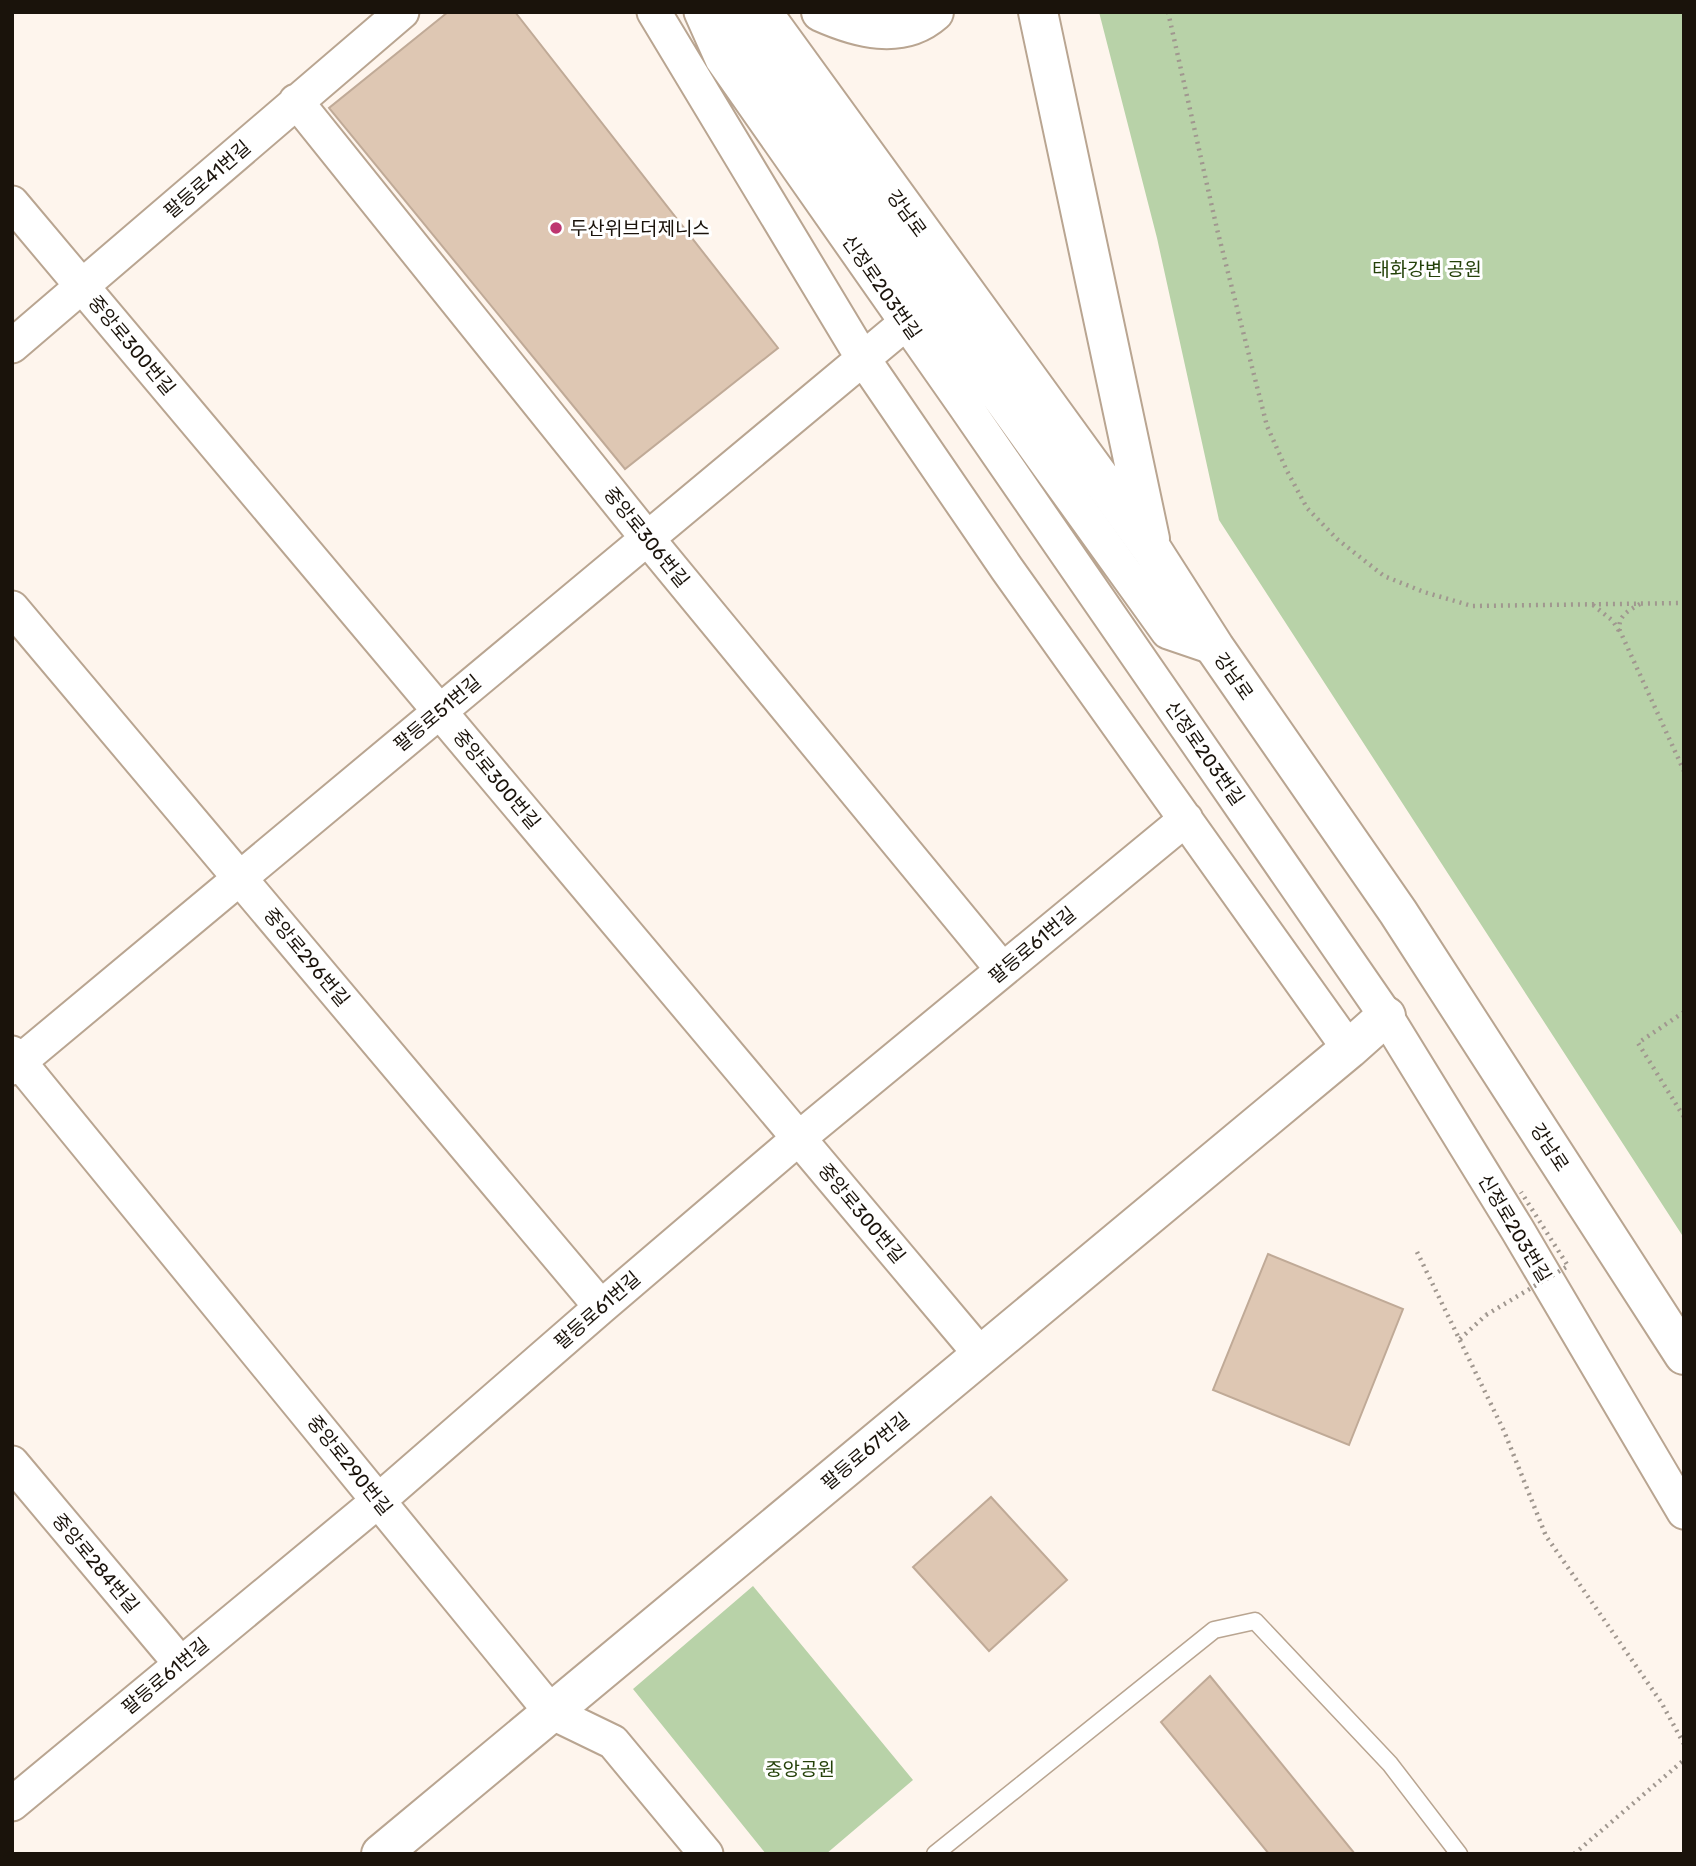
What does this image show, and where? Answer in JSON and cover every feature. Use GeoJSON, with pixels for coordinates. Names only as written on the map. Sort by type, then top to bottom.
{"type":"FeatureCollection","features":[{"type":"Feature","properties":{"kind":"main road","name":"강남로"},"geometry":{"type":"LineString","coordinates":[[762,12],[1153,551],[1215,648],[1398,912],[1684,1355]]}},
{"type":"Feature","properties":{"kind":"main road"},"geometry":{"type":"LineString","coordinates":[[821,12],[848,24],[888,31],[925,21],[934,12]]}},
{"type":"Feature","properties":{"kind":"main road"},"geometry":{"type":"LineString","coordinates":[[1038,12],[1153,551]]}},
{"type":"Feature","properties":{"kind":"main road","name":"팔등로67번길"},"geometry":{"type":"LineString","coordinates":[[381,1854],[1386,1016]]}},
{"type":"Feature","properties":{"kind":"street","name":"팔등로41번길"},"geometry":{"type":"LineString","coordinates":[[12,346],[402,12]]}},
{"type":"Feature","properties":{"kind":"street"},"geometry":{"type":"LineString","coordinates":[[654,12],[862,357],[1007,569],[1349,1048]]}},
{"type":"Feature","properties":{"kind":"street","name":"신정로203번길"},"geometry":{"type":"LineString","coordinates":[[701,12],[722,60],[1386,1016],[1517,1229],[1684,1511]]}},
{"type":"Feature","properties":{"kind":"street"},"geometry":{"type":"LineString","coordinates":[[722,12],[1168,632],[1215,648]]}},
{"type":"Feature","properties":{"kind":"street","name":"중앙로306번길"},"geometry":{"type":"LineString","coordinates":[[296,101],[647,538],[1002,969]]}},
{"type":"Feature","properties":{"kind":"street","name":"중앙로300번길"},"geometry":{"type":"LineString","coordinates":[[12,203],[981,1355]]}},
{"type":"Feature","properties":{"kind":"street","name":"팔등로51번길"},"geometry":{"type":"LineString","coordinates":[[15,1061],[906,322]]}},
{"type":"Feature","properties":{"kind":"street","name":"중앙로296번길"},"geometry":{"type":"LineString","coordinates":[[12,608],[601,1307]]}},
{"type":"Feature","properties":{"kind":"street","name":"팔등로61번길"},"geometry":{"type":"LineString","coordinates":[[12,1804],[378,1501],[799,1138],[1186,819]]}},
{"type":"Feature","properties":{"kind":"street","name":"중앙로290번길"},"geometry":{"type":"LineString","coordinates":[[15,1061],[551,1712],[613,1742],[706,1854]]}},
{"type":"Feature","properties":{"kind":"street","name":"중앙로284번길"},"geometry":{"type":"LineString","coordinates":[[12,1464],[180,1663]]}},
{"type":"Feature","properties":{"kind":"lane"},"geometry":{"type":"LineString","coordinates":[[935,1854],[1214,1630],[1255,1621],[1390,1764],[1458,1854]]}},
{"type":"Feature","properties":{"kind":"path"},"geometry":{"type":"LineString","coordinates":[[1168,12],[1217,229],[1267,426],[1307,508],[1337,539],[1384,576],[1424,592],[1472,606],[1684,603]]}},
{"type":"Feature","properties":{"kind":"path"},"geometry":{"type":"LineString","coordinates":[[1620,631],[1620,619],[1624,613],[1641,604]]}},
{"type":"Feature","properties":{"kind":"path"},"geometry":{"type":"LineString","coordinates":[[1593,605],[1613,621],[1620,631],[1684,771]]}},
{"type":"Feature","properties":{"kind":"path"},"geometry":{"type":"LineString","coordinates":[[1684,1012],[1638,1043],[1684,1117]]}},
{"type":"Feature","properties":{"kind":"path"},"geometry":{"type":"LineString","coordinates":[[1460,1339],[1486,1315],[1568,1266],[1521,1192]]}},
{"type":"Feature","properties":{"kind":"path"},"geometry":{"type":"LineString","coordinates":[[1417,1252],[1504,1431],[1546,1536],[1661,1702],[1684,1745]]}},
{"type":"Feature","properties":{"kind":"path"},"geometry":{"type":"LineString","coordinates":[[1574,1854],[1684,1760]]}},
{"type":"Feature","properties":{"kind":"green space","name":"태화강변 공원"},"geometry":{"type":"Polygon","coordinates":[[[1099,12],[1684,12],[1684,1238],[1219,520],[1157,238],[1099,12]]]}},
{"type":"Feature","properties":{"kind":"green space","name":"중앙공원"},"geometry":{"type":"Polygon","coordinates":[[[753,1586],[913,1780],[826,1854],[766,1854],[633,1689],[753,1586]]]}},
{"type":"Feature","properties":{"kind":"building","name":"두산위브더제니스"},"geometry":{"type":"Polygon","coordinates":[[[448,12],[515,12],[778,348],[625,469],[329,108],[448,12]]]}},
{"type":"Feature","properties":{"kind":"building"},"geometry":{"type":"Polygon","coordinates":[[[1268,1254],[1403,1309],[1349,1445],[1213,1390],[1268,1254]]]}},
{"type":"Feature","properties":{"kind":"building"},"geometry":{"type":"Polygon","coordinates":[[[991,1497],[1067,1580],[989,1651],[913,1567],[991,1497]]]}},
{"type":"Feature","properties":{"kind":"building"},"geometry":{"type":"Polygon","coordinates":[[[1210,1676],[1355,1854],[1269,1854],[1161,1722],[1210,1676]]]}},
{"type":"Feature","properties":{"kind":"place","name":"두산위브더제니스"},"geometry":{"type":"Point","coordinates":[556,228]}}]}
